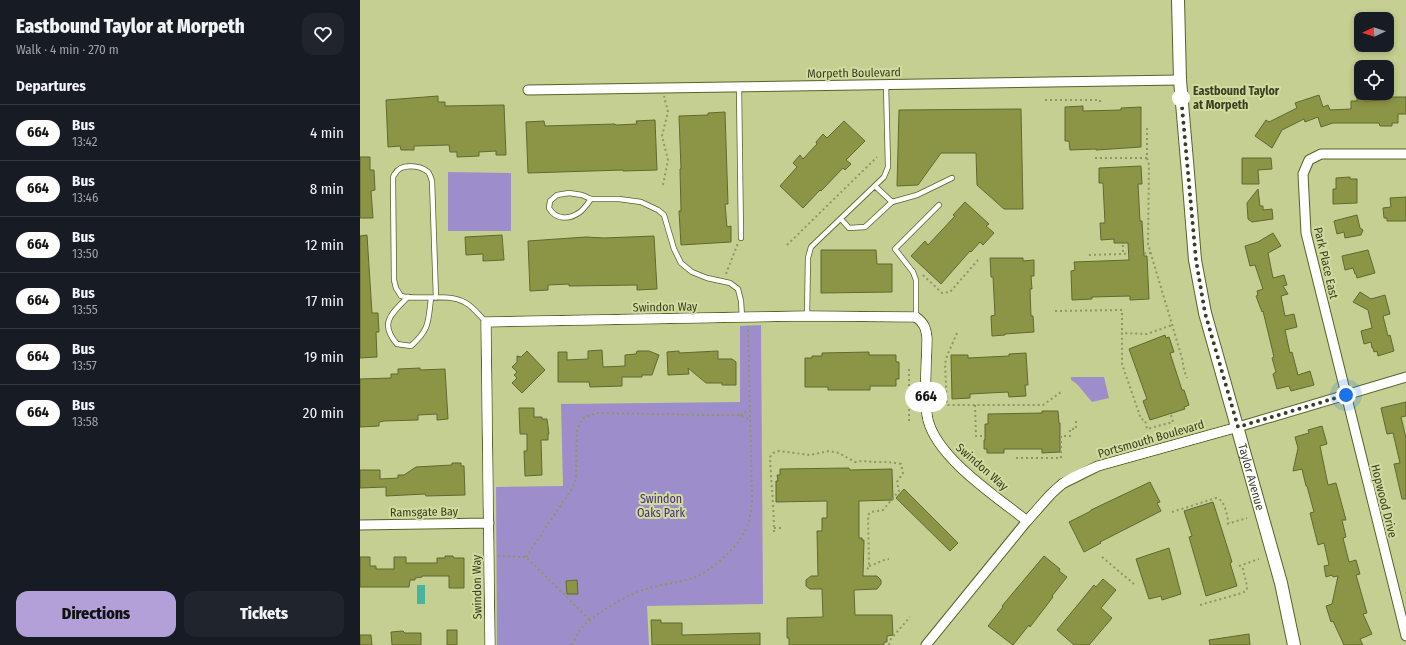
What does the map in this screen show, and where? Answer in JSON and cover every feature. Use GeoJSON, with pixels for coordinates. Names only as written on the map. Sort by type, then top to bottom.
{"type":"FeatureCollection","features":[{"type":"Feature","properties":{"kind":"street","name":"Taylor Avenue"},"geometry":{"type":"LineString","coordinates":[[1178,0],[1180,80],[1196,260],[1205,313],[1281,583],[1294,645]]}},
{"type":"Feature","properties":{"kind":"street","name":"Morpeth Boulevard"},"geometry":{"type":"LineString","coordinates":[[528,90],[1180,80]]}},
{"type":"Feature","properties":{"kind":"street","name":"Park Place East"},"geometry":{"type":"LineString","coordinates":[[1346,395],[1306,233],[1303,174],[1309,160],[1321,154],[1406,154]]}},
{"type":"Feature","properties":{"kind":"street","name":"Swindon Way"},"geometry":{"type":"LineString","coordinates":[[490,645],[486,322],[808,316],[916,317],[922,322],[926,329],[926,402],[928,420],[933,433],[954,462],[1027,521]]}},
{"type":"Feature","properties":{"kind":"street","name":"Portsmouth Boulevard"},"geometry":{"type":"LineString","coordinates":[[926,645],[1027,521],[1051,494],[1062,484],[1083,472],[1098,466],[1238,427],[1406,377]]}},
{"type":"Feature","properties":{"kind":"street","name":"Hopwood Drive"},"geometry":{"type":"LineString","coordinates":[[1346,395],[1406,636]]}},
{"type":"Feature","properties":{"kind":"street","name":"Ramsgate Bay"},"geometry":{"type":"LineString","coordinates":[[360,525],[488,523]]}},
{"type":"Feature","properties":{"kind":"lane"},"geometry":{"type":"LineString","coordinates":[[808,316],[808,258],[812,247],[884,177],[888,167],[886,84]]}},
{"type":"Feature","properties":{"kind":"lane"},"geometry":{"type":"LineString","coordinates":[[739,86],[741,238]]}},
{"type":"Feature","properties":{"kind":"lane"},"geometry":{"type":"LineString","coordinates":[[408,297],[392,312],[387,323],[390,335],[397,344],[411,346],[422,336],[428,322],[433,298],[432,181],[429,173],[423,168],[417,167],[406,167],[400,169],[395,173],[393,180],[394,280],[396,288],[401,296],[433,298],[453,298],[466,303],[486,322]]}},
{"type":"Feature","properties":{"kind":"lane"},"geometry":{"type":"LineString","coordinates":[[841,219],[849,228],[865,227],[892,202],[917,195],[952,178]]}},
{"type":"Feature","properties":{"kind":"lane"},"geometry":{"type":"LineString","coordinates":[[875,186],[892,202]]}},
{"type":"Feature","properties":{"kind":"lane"},"geometry":{"type":"LineString","coordinates":[[591,199],[580,212],[569,217],[559,217],[553,214],[549,208],[550,201],[556,195],[569,193],[591,199],[619,199],[641,202],[658,210],[664,215],[674,249],[681,263],[692,272],[707,278],[730,283],[738,289],[745,317]]}},
{"type":"Feature","properties":{"kind":"lane"},"geometry":{"type":"LineString","coordinates":[[916,317],[916,280],[913,272],[895,249],[939,206]]}},
{"type":"Feature","properties":{"kind":"path"},"geometry":{"type":"LineString","coordinates":[[661,88],[668,112],[662,136],[668,160],[663,185]]}},
{"type":"Feature","properties":{"kind":"path"},"geometry":{"type":"LineString","coordinates":[[1045,100],[1100,100],[1100,105]]}},
{"type":"Feature","properties":{"kind":"path"},"geometry":{"type":"LineString","coordinates":[[1147,128],[1147,158],[1149,165],[1148,244],[1187,378]]}},
{"type":"Feature","properties":{"kind":"path"},"geometry":{"type":"LineString","coordinates":[[787,245],[877,157]]}},
{"type":"Feature","properties":{"kind":"path"},"geometry":{"type":"LineString","coordinates":[[1095,158],[1147,158]]}},
{"type":"Feature","properties":{"kind":"path"},"geometry":{"type":"LineString","coordinates":[[723,281],[738,242],[738,238],[741,238]]}},
{"type":"Feature","properties":{"kind":"path"},"geometry":{"type":"LineString","coordinates":[[1123,245],[1123,254]]}},
{"type":"Feature","properties":{"kind":"path"},"geometry":{"type":"LineString","coordinates":[[1089,255],[1151,253]]}},
{"type":"Feature","properties":{"kind":"path"},"geometry":{"type":"LineString","coordinates":[[916,280],[923,275],[942,293],[950,292],[978,260]]}},
{"type":"Feature","properties":{"kind":"path"},"geometry":{"type":"LineString","coordinates":[[1055,311],[1122,310],[1122,364],[1141,419],[1145,420],[1147,429],[1173,422],[1171,415]]}},
{"type":"Feature","properties":{"kind":"path"},"geometry":{"type":"LineString","coordinates":[[572,645],[581,629],[590,620],[606,609],[644,589],[693,578],[711,567],[735,546],[745,531],[751,515],[752,502],[750,410],[745,317]]}},
{"type":"Feature","properties":{"kind":"path"},"geometry":{"type":"LineString","coordinates":[[1122,333],[1147,334],[1172,325]]}},
{"type":"Feature","properties":{"kind":"path"},"geometry":{"type":"LineString","coordinates":[[957,333],[946,356],[947,405],[1043,405],[1061,392]]}},
{"type":"Feature","properties":{"kind":"path"},"geometry":{"type":"LineString","coordinates":[[909,369],[909,421]]}},
{"type":"Feature","properties":{"kind":"path"},"geometry":{"type":"LineString","coordinates":[[975,405],[976,436],[983,436]]}},
{"type":"Feature","properties":{"kind":"path"},"geometry":{"type":"LineString","coordinates":[[526,556],[573,487],[576,478],[577,430],[583,418],[597,413],[711,415],[740,414],[750,410]]}},
{"type":"Feature","properties":{"kind":"path"},"geometry":{"type":"LineString","coordinates":[[740,414],[750,420]]}},
{"type":"Feature","properties":{"kind":"path"},"geometry":{"type":"LineString","coordinates":[[1016,458],[1061,458],[1061,436],[1070,436],[1070,429],[1076,428],[1076,420]]}},
{"type":"Feature","properties":{"kind":"path"},"geometry":{"type":"LineString","coordinates":[[774,532],[774,506],[770,457],[772,453],[779,451],[810,455],[829,451],[839,453],[855,462],[864,460],[877,462],[892,461],[901,464],[903,473],[896,482],[899,491],[883,510],[871,512],[868,515],[869,566],[866,572]]}},
{"type":"Feature","properties":{"kind":"path"},"geometry":{"type":"LineString","coordinates":[[1172,512],[1216,498],[1223,502],[1228,524],[1247,518]]}},
{"type":"Feature","properties":{"kind":"path"},"geometry":{"type":"LineString","coordinates":[[774,528],[782,528]]}},
{"type":"Feature","properties":{"kind":"path"},"geometry":{"type":"LineString","coordinates":[[489,556],[526,556],[590,620]]}},
{"type":"Feature","properties":{"kind":"path"},"geometry":{"type":"LineString","coordinates":[[1102,557],[1134,584]]}},
{"type":"Feature","properties":{"kind":"path"},"geometry":{"type":"LineString","coordinates":[[869,566],[877,564],[882,560],[889,560]]}},
{"type":"Feature","properties":{"kind":"path"},"geometry":{"type":"LineString","coordinates":[[1200,605],[1242,593],[1247,590],[1240,565],[1259,560]]}},
{"type":"Feature","properties":{"kind":"path"},"geometry":{"type":"LineString","coordinates":[[889,645],[891,639],[910,617]]}},
{"type":"Feature","properties":{"kind":"green space"},"geometry":{"type":"Polygon","coordinates":[[[448,172],[511,173],[511,231],[448,231],[448,172]]]}},
{"type":"Feature","properties":{"kind":"green space","name":"Swindon Oaks Park"},"geometry":{"type":"Polygon","coordinates":[[[761,325],[763,604],[647,606],[649,645],[497,645],[496,487],[563,486],[561,404],[740,402],[740,326],[761,325]]]}},
{"type":"Feature","properties":{"kind":"green space"},"geometry":{"type":"Polygon","coordinates":[[[1071,377],[1104,377],[1109,398],[1092,402],[1077,384],[1071,380],[1071,377]]]}},
{"type":"Feature","properties":{"kind":"water"},"geometry":{"type":"Polygon","coordinates":[[[417,585],[425,585],[425,604],[417,604],[417,585]]]}},
{"type":"Feature","properties":{"kind":"building"},"geometry":{"type":"Polygon","coordinates":[[[1319,95],[1323,107],[1328,105],[1330,110],[1351,109],[1351,101],[1394,100],[1394,97],[1406,97],[1406,114],[1398,114],[1398,123],[1392,123],[1392,126],[1380,126],[1379,123],[1333,123],[1321,127],[1318,117],[1305,122],[1304,119],[1282,130],[1272,148],[1255,136],[1266,120],[1269,122],[1297,108],[1295,103],[1319,95]]]}},
{"type":"Feature","properties":{"kind":"building"},"geometry":{"type":"Polygon","coordinates":[[[438,96],[438,102],[445,102],[445,106],[504,105],[506,155],[496,155],[496,151],[479,152],[479,156],[457,157],[457,152],[450,152],[449,145],[414,146],[414,150],[401,150],[400,146],[388,147],[386,100],[438,96]]]}},
{"type":"Feature","properties":{"kind":"building"},"geometry":{"type":"Polygon","coordinates":[[[1083,106],[1083,111],[1121,110],[1121,108],[1141,107],[1141,147],[1070,150],[1069,141],[1065,141],[1065,107],[1083,106]]]}},
{"type":"Feature","properties":{"kind":"building"},"geometry":{"type":"Polygon","coordinates":[[[1021,109],[1023,209],[1004,209],[977,185],[976,153],[941,153],[918,185],[897,186],[899,110],[1021,109]]]}},
{"type":"Feature","properties":{"kind":"building"},"geometry":{"type":"Polygon","coordinates":[[[725,112],[728,204],[725,204],[727,227],[731,226],[731,242],[681,245],[679,211],[681,211],[681,169],[679,116],[708,115],[708,113],[725,112]]]}},
{"type":"Feature","properties":{"kind":"building"},"geometry":{"type":"Polygon","coordinates":[[[655,120],[657,170],[528,173],[526,122],[544,121],[545,126],[616,125],[637,124],[636,121],[655,120]]]}},
{"type":"Feature","properties":{"kind":"building"},"geometry":{"type":"Polygon","coordinates":[[[844,121],[865,141],[846,160],[851,164],[845,170],[843,168],[803,208],[780,186],[797,167],[793,163],[800,155],[803,159],[817,144],[816,142],[823,134],[827,138],[844,121]]]}},
{"type":"Feature","properties":{"kind":"building"},"geometry":{"type":"Polygon","coordinates":[[[360,157],[370,157],[370,170],[374,170],[375,190],[371,191],[373,218],[360,218],[360,157]]]}},
{"type":"Feature","properties":{"kind":"building"},"geometry":{"type":"Polygon","coordinates":[[[1242,158],[1271,158],[1272,169],[1258,170],[1259,184],[1242,184],[1242,158]]]}},
{"type":"Feature","properties":{"kind":"building"},"geometry":{"type":"Polygon","coordinates":[[[1141,166],[1142,184],[1138,184],[1140,221],[1142,221],[1144,256],[1147,256],[1149,299],[1130,300],[1130,296],[1092,297],[1092,299],[1072,300],[1071,271],[1075,270],[1074,262],[1129,260],[1128,243],[1114,243],[1114,239],[1101,240],[1100,223],[1105,223],[1103,183],[1099,183],[1099,168],[1141,166]]]}},
{"type":"Feature","properties":{"kind":"building"},"geometry":{"type":"Polygon","coordinates":[[[1350,177],[1350,179],[1357,179],[1357,203],[1333,204],[1333,189],[1336,189],[1336,178],[1350,177]]]}},
{"type":"Feature","properties":{"kind":"building"},"geometry":{"type":"Polygon","coordinates":[[[1258,189],[1260,206],[1263,206],[1263,210],[1272,209],[1273,219],[1252,222],[1248,219],[1247,203],[1258,189]]]}},
{"type":"Feature","properties":{"kind":"building"},"geometry":{"type":"Polygon","coordinates":[[[1406,197],[1406,221],[1387,221],[1387,218],[1384,218],[1383,208],[1391,207],[1390,198],[1406,197]]]}},
{"type":"Feature","properties":{"kind":"building"},"geometry":{"type":"Polygon","coordinates":[[[965,202],[989,224],[986,226],[994,233],[983,245],[980,242],[971,252],[970,251],[941,284],[911,256],[925,241],[928,245],[955,216],[953,215],[965,202]]]}},
{"type":"Feature","properties":{"kind":"building"},"geometry":{"type":"Polygon","coordinates":[[[1357,215],[1360,228],[1363,230],[1361,235],[1345,238],[1344,232],[1337,234],[1334,221],[1357,215]]]}},
{"type":"Feature","properties":{"kind":"building"},"geometry":{"type":"Polygon","coordinates":[[[1273,233],[1281,246],[1268,253],[1273,278],[1284,275],[1287,285],[1283,286],[1288,294],[1281,296],[1285,316],[1294,314],[1297,327],[1285,330],[1290,353],[1292,352],[1298,375],[1310,371],[1314,385],[1291,391],[1289,386],[1277,389],[1273,374],[1276,372],[1272,358],[1274,357],[1263,311],[1262,312],[1256,296],[1258,295],[1257,291],[1263,289],[1255,265],[1250,266],[1245,246],[1258,242],[1273,233]]]}},
{"type":"Feature","properties":{"kind":"building"},"geometry":{"type":"Polygon","coordinates":[[[367,235],[372,313],[378,313],[379,332],[376,332],[377,357],[360,358],[360,236],[367,235]]]}},
{"type":"Feature","properties":{"kind":"building"},"geometry":{"type":"Polygon","coordinates":[[[502,235],[504,260],[483,261],[483,254],[466,255],[465,237],[502,235]]]}},
{"type":"Feature","properties":{"kind":"building"},"geometry":{"type":"Polygon","coordinates":[[[654,236],[657,289],[637,290],[637,285],[569,286],[569,284],[548,285],[548,290],[530,291],[528,241],[586,237],[604,238],[654,236]]]}},
{"type":"Feature","properties":{"kind":"building"},"geometry":{"type":"Polygon","coordinates":[[[821,250],[876,250],[877,264],[892,264],[892,292],[821,293],[821,250]]]}},
{"type":"Feature","properties":{"kind":"building"},"geometry":{"type":"Polygon","coordinates":[[[1368,250],[1375,273],[1357,278],[1353,268],[1345,270],[1342,256],[1368,250]]]}},
{"type":"Feature","properties":{"kind":"building"},"geometry":{"type":"Polygon","coordinates":[[[990,258],[1023,258],[1023,261],[1034,260],[1034,276],[1031,276],[1032,289],[1030,289],[1031,316],[1033,316],[1034,332],[992,336],[991,316],[995,315],[993,277],[991,277],[990,258]]]}},
{"type":"Feature","properties":{"kind":"building"},"geometry":{"type":"Polygon","coordinates":[[[1360,292],[1371,299],[1385,295],[1390,314],[1383,316],[1388,336],[1390,335],[1394,351],[1378,356],[1377,351],[1374,352],[1372,348],[1371,342],[1364,344],[1361,331],[1372,328],[1368,310],[1353,302],[1360,292]]]}},
{"type":"Feature","properties":{"kind":"building"},"geometry":{"type":"Polygon","coordinates":[[[1165,335],[1166,338],[1169,337],[1174,352],[1170,353],[1182,390],[1184,390],[1189,405],[1184,407],[1185,409],[1150,420],[1143,401],[1147,399],[1129,349],[1165,335]]]}},
{"type":"Feature","properties":{"kind":"building"},"geometry":{"type":"Polygon","coordinates":[[[602,350],[603,367],[625,366],[625,355],[636,354],[637,351],[649,351],[659,355],[652,375],[642,375],[642,377],[622,377],[622,386],[590,387],[589,382],[558,382],[558,352],[567,352],[567,360],[588,359],[588,351],[602,350]]]}},
{"type":"Feature","properties":{"kind":"building"},"geometry":{"type":"Polygon","coordinates":[[[527,351],[545,370],[522,393],[512,383],[517,378],[514,375],[517,372],[512,367],[517,362],[517,356],[521,357],[527,351]]]}},
{"type":"Feature","properties":{"kind":"building"},"geometry":{"type":"Polygon","coordinates":[[[679,351],[679,353],[718,351],[718,359],[732,359],[736,362],[736,385],[706,383],[688,368],[689,374],[668,375],[667,352],[679,351]]]}},
{"type":"Feature","properties":{"kind":"building"},"geometry":{"type":"Polygon","coordinates":[[[869,352],[869,355],[896,355],[896,362],[899,362],[899,379],[896,379],[896,386],[870,386],[870,390],[828,390],[828,387],[805,387],[805,358],[822,356],[822,353],[869,352]]]}},
{"type":"Feature","properties":{"kind":"building"},"geometry":{"type":"Polygon","coordinates":[[[1026,353],[1028,385],[1025,385],[1026,396],[1009,397],[1008,392],[970,394],[970,398],[952,399],[951,355],[968,355],[968,358],[1009,356],[1009,354],[1026,353]]]}},
{"type":"Feature","properties":{"kind":"building"},"geometry":{"type":"Polygon","coordinates":[[[420,368],[420,370],[445,369],[448,419],[437,420],[437,414],[418,415],[418,420],[384,421],[379,422],[379,426],[360,427],[360,379],[391,378],[391,374],[398,374],[398,369],[420,368]]]}},
{"type":"Feature","properties":{"kind":"building"},"geometry":{"type":"Polygon","coordinates":[[[1406,402],[1406,416],[1401,417],[1406,438],[1406,499],[1402,499],[1394,464],[1400,463],[1393,433],[1387,434],[1381,408],[1406,402]]]}},
{"type":"Feature","properties":{"kind":"building"},"geometry":{"type":"Polygon","coordinates":[[[519,408],[534,408],[534,417],[542,417],[542,419],[547,419],[549,434],[548,440],[541,440],[542,475],[525,476],[524,451],[527,451],[527,434],[520,434],[519,408]]]}},
{"type":"Feature","properties":{"kind":"building"},"geometry":{"type":"Polygon","coordinates":[[[1042,411],[1058,411],[1060,423],[1060,452],[1042,453],[1042,449],[1004,449],[1004,453],[987,453],[987,449],[984,449],[985,424],[988,424],[988,414],[1042,413],[1042,411]]]}},
{"type":"Feature","properties":{"kind":"building"},"geometry":{"type":"Polygon","coordinates":[[[1322,426],[1327,444],[1320,446],[1328,485],[1336,483],[1346,520],[1342,520],[1346,537],[1343,538],[1349,562],[1356,560],[1360,574],[1356,575],[1367,613],[1363,614],[1372,634],[1360,639],[1363,645],[1344,645],[1333,621],[1331,622],[1326,606],[1332,604],[1338,576],[1333,577],[1332,575],[1326,577],[1324,566],[1329,565],[1324,543],[1318,545],[1310,513],[1314,512],[1302,469],[1293,471],[1298,448],[1295,437],[1309,433],[1308,430],[1322,426]]]}},
{"type":"Feature","properties":{"kind":"building"},"geometry":{"type":"Polygon","coordinates":[[[452,463],[461,463],[461,466],[464,466],[465,495],[426,496],[425,494],[386,496],[386,487],[360,488],[360,470],[380,470],[380,479],[398,478],[398,475],[404,475],[416,467],[452,465],[452,463]]]}},
{"type":"Feature","properties":{"kind":"building"},"geometry":{"type":"Polygon","coordinates":[[[849,468],[850,470],[892,469],[893,500],[859,501],[859,538],[864,540],[863,576],[877,576],[881,580],[881,584],[877,589],[854,590],[855,615],[892,615],[893,635],[887,636],[887,642],[884,642],[884,645],[789,645],[789,638],[787,638],[787,618],[823,617],[822,589],[810,589],[806,586],[806,580],[811,576],[818,576],[817,531],[822,531],[822,518],[827,518],[827,501],[776,502],[776,481],[778,481],[777,475],[780,475],[780,469],[849,468]]]}},
{"type":"Feature","properties":{"kind":"building"},"geometry":{"type":"Polygon","coordinates":[[[1150,482],[1160,502],[1157,503],[1161,511],[1100,542],[1101,543],[1084,552],[1069,522],[1150,482]]]}},
{"type":"Feature","properties":{"kind":"building"},"geometry":{"type":"Polygon","coordinates":[[[904,489],[958,543],[950,551],[896,498],[904,489]]]}},
{"type":"Feature","properties":{"kind":"building"},"geometry":{"type":"Polygon","coordinates":[[[1213,502],[1232,562],[1230,563],[1237,586],[1206,596],[1189,537],[1192,536],[1184,511],[1213,502]]]}},
{"type":"Feature","properties":{"kind":"building"},"geometry":{"type":"Polygon","coordinates":[[[1169,548],[1181,594],[1162,600],[1161,596],[1149,599],[1136,559],[1169,548]]]}},
{"type":"Feature","properties":{"kind":"building"},"geometry":{"type":"Polygon","coordinates":[[[445,556],[464,558],[464,588],[449,588],[449,576],[422,576],[415,578],[415,580],[410,580],[409,587],[360,587],[360,557],[370,557],[370,566],[376,566],[376,569],[394,569],[394,557],[406,557],[406,563],[437,563],[437,558],[445,558],[445,556]]]}},
{"type":"Feature","properties":{"kind":"building"},"geometry":{"type":"Polygon","coordinates":[[[1044,556],[1067,577],[1030,627],[1029,625],[1013,645],[988,626],[1003,607],[1002,606],[1044,556]]]}},
{"type":"Feature","properties":{"kind":"building"},"geometry":{"type":"Polygon","coordinates":[[[1103,579],[1116,590],[1101,608],[1112,618],[1089,645],[1074,645],[1057,630],[1094,585],[1096,587],[1103,579]]]}},
{"type":"Feature","properties":{"kind":"building"},"geometry":{"type":"Polygon","coordinates":[[[577,580],[578,594],[567,594],[566,581],[577,580]]]}},
{"type":"Feature","properties":{"kind":"building"},"geometry":{"type":"Polygon","coordinates":[[[651,620],[661,620],[661,623],[682,623],[682,635],[760,633],[760,645],[652,645],[651,620]]]}},
{"type":"Feature","properties":{"kind":"building"},"geometry":{"type":"Polygon","coordinates":[[[447,630],[457,630],[457,645],[447,645],[447,630]]]}},
{"type":"Feature","properties":{"kind":"building"},"geometry":{"type":"Polygon","coordinates":[[[403,631],[405,633],[421,633],[421,645],[392,645],[391,632],[403,631]]]}},
{"type":"Feature","properties":{"kind":"building"},"geometry":{"type":"Polygon","coordinates":[[[1249,634],[1250,645],[1210,645],[1209,640],[1249,634]]]}},
{"type":"Feature","properties":{"kind":"building"},"geometry":{"type":"Polygon","coordinates":[[[360,635],[371,635],[372,645],[360,645],[360,635]]]}},
{"type":"Feature","properties":{"kind":"bus line","name":"664"},"geometry":{"type":"LineString","coordinates":[[490,645],[486,322],[808,316],[916,317],[922,322],[926,329],[926,402],[928,420],[933,433],[954,462],[1027,521],[1062,484],[1083,472],[1098,466],[1238,427],[1205,313],[1196,260],[1180,80],[1178,0]]}},
{"type":"Feature","properties":{"kind":"place","name":"Eastbound Taylor at Morpeth"},"geometry":{"type":"Point","coordinates":[1181,98]}},
{"type":"Feature","properties":{"kind":"route"},"geometry":{"type":"LineString","coordinates":[[1181,98],[1181,96],[1196,260],[1200,287],[1205,313],[1238,427],[1346,395]]}}]}
